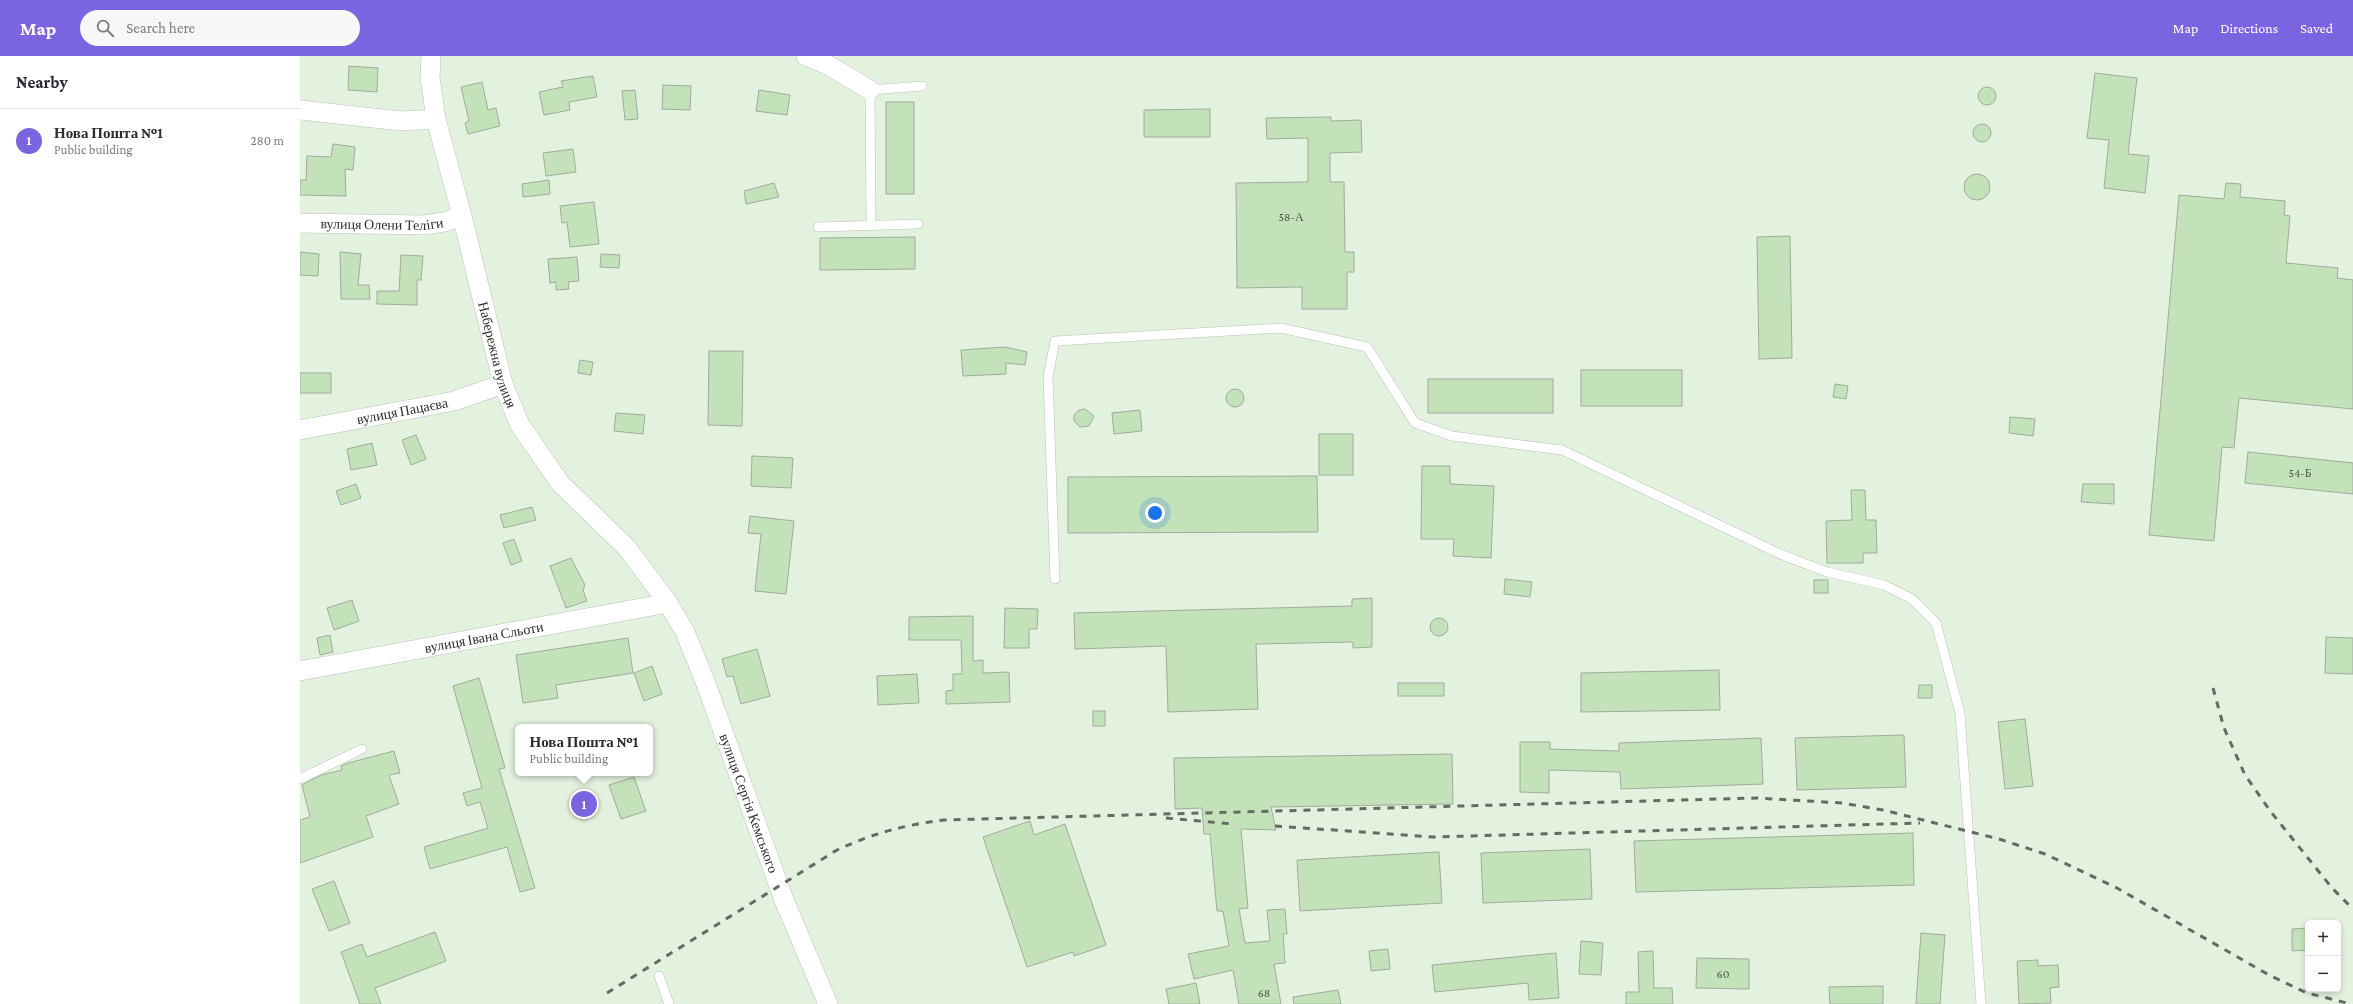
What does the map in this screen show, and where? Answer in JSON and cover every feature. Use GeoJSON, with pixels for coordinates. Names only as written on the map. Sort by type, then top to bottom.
{"type":"FeatureCollection","features":[{"type":"Feature","properties":{"kind":"street","name":"Набережна вулиця"},"geometry":{"type":"LineString","coordinates":[[431,56],[430,77],[436,119],[462,216],[503,384],[520,425],[560,483],[627,548],[668,603]]}},
{"type":"Feature","properties":{"kind":"street"},"geometry":{"type":"LineString","coordinates":[[806,56],[828,65],[870,90]]}},
{"type":"Feature","properties":{"kind":"street"},"geometry":{"type":"LineString","coordinates":[[300,110],[401,121],[436,119]]}},
{"type":"Feature","properties":{"kind":"street","name":"вулиця Олени Теліги"},"geometry":{"type":"LineString","coordinates":[[300,223],[424,225],[444,222],[462,216]]}},
{"type":"Feature","properties":{"kind":"street","name":"вулиця Пацаєва"},"geometry":{"type":"LineString","coordinates":[[300,430],[454,401],[503,384]]}},
{"type":"Feature","properties":{"kind":"street","name":"вулиця Івана Сльоти"},"geometry":{"type":"LineString","coordinates":[[300,671],[668,603]]}},
{"type":"Feature","properties":{"kind":"street","name":"вулиця Сергія Кемського"},"geometry":{"type":"LineString","coordinates":[[668,603],[685,632],[706,684],[784,900],[828,1004]]}},
{"type":"Feature","properties":{"kind":"lane"},"geometry":{"type":"LineString","coordinates":[[871,226],[870,90],[922,86]]}},
{"type":"Feature","properties":{"kind":"lane"},"geometry":{"type":"LineString","coordinates":[[818,227],[918,224]]}},
{"type":"Feature","properties":{"kind":"lane"},"geometry":{"type":"LineString","coordinates":[[1055,579],[1048,377],[1055,341],[1281,328],[1367,347],[1415,423],[1452,436],[1562,450],[1780,554],[1827,572],[1884,585],[1912,599],[1936,623],[1960,713],[1981,1004]]}},
{"type":"Feature","properties":{"kind":"lane"},"geometry":{"type":"LineString","coordinates":[[300,779],[362,749]]}},
{"type":"Feature","properties":{"kind":"lane"},"geometry":{"type":"LineString","coordinates":[[659,976],[669,1004]]}},
{"type":"Feature","properties":{"kind":"building"},"geometry":{"type":"Polygon","coordinates":[[[349,66],[378,68],[377,92],[348,90],[349,66]]]}},
{"type":"Feature","properties":{"kind":"building"},"geometry":{"type":"Polygon","coordinates":[[[2095,73],[2137,78],[2128,154],[2149,156],[2145,193],[2104,188],[2109,140],[2087,138],[2095,73]]]}},
{"type":"Feature","properties":{"kind":"building"},"geometry":{"type":"Polygon","coordinates":[[[593,76],[597,97],[569,102],[570,110],[544,115],[539,92],[563,87],[561,81],[593,76]]]}},
{"type":"Feature","properties":{"kind":"building"},"geometry":{"type":"Polygon","coordinates":[[[482,82],[488,110],[496,108],[500,126],[468,134],[465,123],[469,121],[461,87],[482,82]]]}},
{"type":"Feature","properties":{"kind":"building"},"geometry":{"type":"Polygon","coordinates":[[[663,85],[691,86],[690,110],[662,109],[663,85]]]}},
{"type":"Feature","properties":{"kind":"building"},"geometry":{"type":"Polygon","coordinates":[[[1987,87],[1993,90],[1996,96],[1993,102],[1987,105],[1981,102],[1978,96],[1981,90],[1987,87]]]}},
{"type":"Feature","properties":{"kind":"building"},"geometry":{"type":"Polygon","coordinates":[[[635,90],[638,119],[625,120],[622,91],[635,90]]]}},
{"type":"Feature","properties":{"kind":"building"},"geometry":{"type":"Polygon","coordinates":[[[759,90],[790,95],[787,115],[756,111],[759,90]]]}},
{"type":"Feature","properties":{"kind":"building"},"geometry":{"type":"Polygon","coordinates":[[[886,102],[914,102],[914,194],[886,194],[886,102]]]}},
{"type":"Feature","properties":{"kind":"building"},"geometry":{"type":"Polygon","coordinates":[[[1210,109],[1210,137],[1144,137],[1144,110],[1210,109]]]}},
{"type":"Feature","properties":{"kind":"building"},"geometry":{"type":"Polygon","coordinates":[[[1331,117],[1331,121],[1361,120],[1362,152],[1330,153],[1330,182],[1344,182],[1345,252],[1354,252],[1354,272],[1347,272],[1347,309],[1302,309],[1302,287],[1237,288],[1236,183],[1308,182],[1308,138],[1267,139],[1266,118],[1331,117]]]}},
{"type":"Feature","properties":{"kind":"building"},"geometry":{"type":"Polygon","coordinates":[[[1978,124],[1986,124],[1991,129],[1989,140],[1986,142],[1978,142],[1973,137],[1973,129],[1978,124]]]}},
{"type":"Feature","properties":{"kind":"building"},"geometry":{"type":"Polygon","coordinates":[[[333,144],[355,147],[353,170],[345,169],[346,196],[300,195],[300,180],[306,180],[307,156],[331,157],[333,144]]]}},
{"type":"Feature","properties":{"kind":"building"},"geometry":{"type":"Polygon","coordinates":[[[573,149],[576,172],[546,176],[543,153],[573,149]]]}},
{"type":"Feature","properties":{"kind":"building"},"geometry":{"type":"Polygon","coordinates":[[[1977,174],[1986,178],[1990,187],[1986,196],[1977,200],[1968,196],[1964,187],[1968,178],[1977,174]]]}},
{"type":"Feature","properties":{"kind":"building"},"geometry":{"type":"Polygon","coordinates":[[[549,180],[550,194],[523,197],[522,184],[549,180]]]}},
{"type":"Feature","properties":{"kind":"building"},"geometry":{"type":"Polygon","coordinates":[[[774,183],[779,197],[746,204],[744,191],[774,183]]]}},
{"type":"Feature","properties":{"kind":"building"},"geometry":{"type":"Polygon","coordinates":[[[2226,183],[2241,184],[2240,197],[2285,201],[2284,215],[2290,216],[2286,263],[2338,268],[2337,278],[2353,280],[2353,409],[2239,398],[2234,448],[2222,447],[2214,541],[2149,535],[2179,195],[2224,199],[2226,183]]]}},
{"type":"Feature","properties":{"kind":"building"},"geometry":{"type":"Polygon","coordinates":[[[594,202],[599,244],[570,247],[567,222],[562,223],[560,206],[594,202]]]}},
{"type":"Feature","properties":{"kind":"building"},"geometry":{"type":"Polygon","coordinates":[[[1790,236],[1792,358],[1759,359],[1757,237],[1790,236]]]}},
{"type":"Feature","properties":{"kind":"building"},"geometry":{"type":"Polygon","coordinates":[[[915,237],[915,269],[820,270],[820,238],[915,237]]]}},
{"type":"Feature","properties":{"kind":"building"},"geometry":{"type":"Polygon","coordinates":[[[300,252],[319,254],[318,276],[300,275],[300,252]]]}},
{"type":"Feature","properties":{"kind":"building"},"geometry":{"type":"Polygon","coordinates":[[[340,252],[361,254],[358,285],[369,285],[370,299],[341,299],[340,252]]]}},
{"type":"Feature","properties":{"kind":"building"},"geometry":{"type":"Polygon","coordinates":[[[601,254],[620,255],[619,268],[600,267],[601,254]]]}},
{"type":"Feature","properties":{"kind":"building"},"geometry":{"type":"Polygon","coordinates":[[[401,255],[423,256],[421,280],[417,280],[417,305],[377,304],[377,291],[399,291],[401,255]]]}},
{"type":"Feature","properties":{"kind":"building"},"geometry":{"type":"Polygon","coordinates":[[[577,257],[579,281],[568,282],[569,289],[556,290],[556,282],[550,283],[548,259],[577,257]]]}},
{"type":"Feature","properties":{"kind":"building"},"geometry":{"type":"Polygon","coordinates":[[[1005,347],[1027,352],[1025,365],[1006,363],[1006,374],[963,376],[961,350],[1005,347]]]}},
{"type":"Feature","properties":{"kind":"building"},"geometry":{"type":"Polygon","coordinates":[[[709,351],[743,351],[742,426],[708,425],[709,351]]]}},
{"type":"Feature","properties":{"kind":"building"},"geometry":{"type":"Polygon","coordinates":[[[580,360],[593,362],[591,375],[578,373],[580,360]]]}},
{"type":"Feature","properties":{"kind":"building"},"geometry":{"type":"Polygon","coordinates":[[[1581,370],[1682,370],[1682,406],[1581,406],[1581,370]]]}},
{"type":"Feature","properties":{"kind":"building"},"geometry":{"type":"Polygon","coordinates":[[[300,373],[331,373],[331,393],[300,393],[300,373]]]}},
{"type":"Feature","properties":{"kind":"building"},"geometry":{"type":"Polygon","coordinates":[[[1428,379],[1553,379],[1553,413],[1428,413],[1428,379]]]}},
{"type":"Feature","properties":{"kind":"building"},"geometry":{"type":"Polygon","coordinates":[[[1835,384],[1848,386],[1846,399],[1833,397],[1835,384]]]}},
{"type":"Feature","properties":{"kind":"building"},"geometry":{"type":"Polygon","coordinates":[[[1231,389],[1239,389],[1244,394],[1242,405],[1239,407],[1231,407],[1226,402],[1226,394],[1231,389]]]}},
{"type":"Feature","properties":{"kind":"building"},"geometry":{"type":"Polygon","coordinates":[[[1085,409],[1094,416],[1089,426],[1080,427],[1074,421],[1074,415],[1079,410],[1085,409]]]}},
{"type":"Feature","properties":{"kind":"building"},"geometry":{"type":"Polygon","coordinates":[[[1140,410],[1142,431],[1114,434],[1112,413],[1140,410]]]}},
{"type":"Feature","properties":{"kind":"building"},"geometry":{"type":"Polygon","coordinates":[[[616,413],[645,415],[643,434],[614,431],[616,413]]]}},
{"type":"Feature","properties":{"kind":"building"},"geometry":{"type":"Polygon","coordinates":[[[2010,417],[2035,419],[2033,436],[2009,433],[2010,417]]]}},
{"type":"Feature","properties":{"kind":"building"},"geometry":{"type":"Polygon","coordinates":[[[1319,434],[1353,434],[1353,475],[1319,475],[1319,434]]]}},
{"type":"Feature","properties":{"kind":"building"},"geometry":{"type":"Polygon","coordinates":[[[416,435],[426,459],[411,465],[402,440],[416,435]]]}},
{"type":"Feature","properties":{"kind":"building"},"geometry":{"type":"Polygon","coordinates":[[[372,443],[377,465],[351,470],[347,449],[372,443]]]}},
{"type":"Feature","properties":{"kind":"building"},"geometry":{"type":"Polygon","coordinates":[[[2248,452],[2353,463],[2353,494],[2245,483],[2248,452]]]}},
{"type":"Feature","properties":{"kind":"building"},"geometry":{"type":"Polygon","coordinates":[[[752,456],[793,458],[791,488],[751,486],[752,456]]]}},
{"type":"Feature","properties":{"kind":"building"},"geometry":{"type":"Polygon","coordinates":[[[1422,466],[1450,466],[1450,484],[1494,486],[1491,558],[1453,556],[1454,539],[1421,539],[1422,466]]]}},
{"type":"Feature","properties":{"kind":"building"},"geometry":{"type":"Polygon","coordinates":[[[1317,476],[1318,532],[1068,533],[1068,477],[1317,476]]]}},
{"type":"Feature","properties":{"kind":"building"},"geometry":{"type":"Polygon","coordinates":[[[356,484],[361,498],[341,505],[336,491],[356,484]]]}},
{"type":"Feature","properties":{"kind":"building"},"geometry":{"type":"Polygon","coordinates":[[[2083,484],[2114,484],[2114,504],[2081,502],[2083,484]]]}},
{"type":"Feature","properties":{"kind":"building"},"geometry":{"type":"Polygon","coordinates":[[[1851,490],[1865,490],[1866,520],[1876,520],[1877,553],[1863,553],[1863,563],[1827,563],[1826,521],[1852,520],[1851,490]]]}},
{"type":"Feature","properties":{"kind":"building"},"geometry":{"type":"Polygon","coordinates":[[[532,507],[536,520],[504,528],[500,515],[532,507]]]}},
{"type":"Feature","properties":{"kind":"building"},"geometry":{"type":"Polygon","coordinates":[[[750,516],[794,521],[786,594],[755,591],[761,534],[748,533],[750,516]]]}},
{"type":"Feature","properties":{"kind":"building"},"geometry":{"type":"Polygon","coordinates":[[[514,539],[522,561],[511,565],[503,543],[514,539]]]}},
{"type":"Feature","properties":{"kind":"building"},"geometry":{"type":"Polygon","coordinates":[[[571,558],[585,585],[583,590],[587,601],[566,608],[550,566],[571,558]]]}},
{"type":"Feature","properties":{"kind":"building"},"geometry":{"type":"Polygon","coordinates":[[[1505,579],[1532,582],[1530,597],[1504,594],[1505,579]]]}},
{"type":"Feature","properties":{"kind":"building"},"geometry":{"type":"Polygon","coordinates":[[[1814,580],[1828,580],[1828,593],[1814,593],[1814,580]]]}},
{"type":"Feature","properties":{"kind":"building"},"geometry":{"type":"Polygon","coordinates":[[[1372,598],[1372,647],[1353,648],[1353,642],[1256,644],[1258,709],[1168,712],[1166,646],[1075,649],[1074,613],[1352,606],[1352,599],[1372,598]]]}},
{"type":"Feature","properties":{"kind":"building"},"geometry":{"type":"Polygon","coordinates":[[[352,600],[359,621],[334,630],[327,608],[352,600]]]}},
{"type":"Feature","properties":{"kind":"building"},"geometry":{"type":"Polygon","coordinates":[[[1005,608],[1038,609],[1037,629],[1029,629],[1029,648],[1004,648],[1005,608]]]}},
{"type":"Feature","properties":{"kind":"building"},"geometry":{"type":"Polygon","coordinates":[[[973,616],[973,661],[983,660],[983,673],[1009,672],[1010,702],[946,704],[946,691],[953,690],[953,674],[962,674],[961,640],[909,640],[909,617],[973,616]]]}},
{"type":"Feature","properties":{"kind":"building"},"geometry":{"type":"Polygon","coordinates":[[[1435,618],[1443,618],[1448,623],[1446,634],[1443,636],[1435,636],[1430,631],[1430,623],[1435,618]]]}},
{"type":"Feature","properties":{"kind":"building"},"geometry":{"type":"Polygon","coordinates":[[[330,635],[333,652],[320,655],[317,638],[330,635]]]}},
{"type":"Feature","properties":{"kind":"building"},"geometry":{"type":"Polygon","coordinates":[[[2326,637],[2353,638],[2353,674],[2325,673],[2326,637]]]}},
{"type":"Feature","properties":{"kind":"building"},"geometry":{"type":"Polygon","coordinates":[[[628,638],[633,673],[556,685],[558,698],[523,703],[516,655],[628,638]]]}},
{"type":"Feature","properties":{"kind":"building"},"geometry":{"type":"Polygon","coordinates":[[[757,649],[770,696],[741,704],[733,676],[727,677],[722,659],[757,649]]]}},
{"type":"Feature","properties":{"kind":"building"},"geometry":{"type":"Polygon","coordinates":[[[652,666],[662,694],[644,701],[634,673],[652,666]]]}},
{"type":"Feature","properties":{"kind":"building"},"geometry":{"type":"Polygon","coordinates":[[[1719,670],[1720,710],[1581,712],[1581,673],[1719,670]]]}},
{"type":"Feature","properties":{"kind":"building"},"geometry":{"type":"Polygon","coordinates":[[[917,674],[919,703],[878,705],[877,676],[917,674]]]}},
{"type":"Feature","properties":{"kind":"building"},"geometry":{"type":"Polygon","coordinates":[[[479,678],[505,768],[499,769],[535,888],[520,892],[507,847],[430,869],[424,847],[488,828],[480,802],[467,806],[463,793],[482,788],[453,686],[479,678]]]}},
{"type":"Feature","properties":{"kind":"building"},"geometry":{"type":"Polygon","coordinates":[[[1398,683],[1444,683],[1444,696],[1398,696],[1398,683]]]}},
{"type":"Feature","properties":{"kind":"building"},"geometry":{"type":"Polygon","coordinates":[[[1919,685],[1932,685],[1932,698],[1918,698],[1919,685]]]}},
{"type":"Feature","properties":{"kind":"building"},"geometry":{"type":"Polygon","coordinates":[[[1093,711],[1105,711],[1105,726],[1093,726],[1093,711]]]}},
{"type":"Feature","properties":{"kind":"building"},"geometry":{"type":"Polygon","coordinates":[[[2025,719],[2033,786],[2005,789],[1998,722],[2025,719]]]}},
{"type":"Feature","properties":{"kind":"building"},"geometry":{"type":"Polygon","coordinates":[[[1904,735],[1906,787],[1797,790],[1795,738],[1904,735]]]}},
{"type":"Feature","properties":{"kind":"building"},"geometry":{"type":"Polygon","coordinates":[[[1761,738],[1763,784],[1621,789],[1620,772],[1549,770],[1549,793],[1520,792],[1520,742],[1550,742],[1550,749],[1619,751],[1619,743],[1761,738]]]}},
{"type":"Feature","properties":{"kind":"building"},"geometry":{"type":"Polygon","coordinates":[[[394,751],[400,773],[389,775],[399,804],[366,816],[373,837],[300,863],[300,820],[310,817],[302,785],[321,775],[342,770],[341,766],[348,763],[394,751]]]}},
{"type":"Feature","properties":{"kind":"building"},"geometry":{"type":"Polygon","coordinates":[[[1452,754],[1453,804],[1271,807],[1276,830],[1241,829],[1248,908],[1239,909],[1245,943],[1270,941],[1267,910],[1285,909],[1287,934],[1283,934],[1285,963],[1274,964],[1281,1004],[1239,1004],[1233,970],[1194,979],[1188,954],[1229,946],[1223,911],[1217,911],[1210,834],[1204,834],[1202,808],[1175,809],[1174,758],[1452,754]]]}},
{"type":"Feature","properties":{"kind":"building"},"geometry":{"type":"Polygon","coordinates":[[[634,777],[646,811],[621,819],[609,785],[634,777]]]}},
{"type":"Feature","properties":{"kind":"building"},"geometry":{"type":"Polygon","coordinates":[[[1030,821],[1034,835],[1065,824],[1106,945],[1074,956],[1073,952],[1027,967],[983,837],[1030,821]]]}},
{"type":"Feature","properties":{"kind":"building"},"geometry":{"type":"Polygon","coordinates":[[[1913,833],[1914,885],[1636,892],[1634,841],[1913,833]]]}},
{"type":"Feature","properties":{"kind":"building"},"geometry":{"type":"Polygon","coordinates":[[[1590,849],[1592,899],[1483,903],[1481,853],[1590,849]]]}},
{"type":"Feature","properties":{"kind":"building"},"geometry":{"type":"Polygon","coordinates":[[[1439,852],[1442,903],[1300,911],[1297,860],[1439,852]]]}},
{"type":"Feature","properties":{"kind":"building"},"geometry":{"type":"Polygon","coordinates":[[[334,881],[350,923],[329,931],[312,889],[334,881]]]}},
{"type":"Feature","properties":{"kind":"building"},"geometry":{"type":"Polygon","coordinates":[[[2305,928],[2305,950],[2292,951],[2292,929],[2305,928]]]}},
{"type":"Feature","properties":{"kind":"building"},"geometry":{"type":"Polygon","coordinates":[[[435,932],[446,961],[375,988],[381,1004],[360,1004],[341,952],[362,944],[367,957],[435,932]]]}},
{"type":"Feature","properties":{"kind":"building"},"geometry":{"type":"Polygon","coordinates":[[[1921,933],[1945,935],[1940,1004],[1916,1004],[1921,933]]]}},
{"type":"Feature","properties":{"kind":"building"},"geometry":{"type":"Polygon","coordinates":[[[1581,941],[1603,943],[1601,975],[1579,974],[1581,941]]]}},
{"type":"Feature","properties":{"kind":"building"},"geometry":{"type":"Polygon","coordinates":[[[1388,949],[1390,969],[1371,971],[1369,951],[1388,949]]]}},
{"type":"Feature","properties":{"kind":"building"},"geometry":{"type":"Polygon","coordinates":[[[1653,951],[1654,988],[1672,988],[1673,1004],[1626,1004],[1626,992],[1639,992],[1638,952],[1653,951]]]}},
{"type":"Feature","properties":{"kind":"building"},"geometry":{"type":"Polygon","coordinates":[[[1556,953],[1559,998],[1529,1000],[1528,983],[1435,992],[1432,965],[1556,953]]]}},
{"type":"Feature","properties":{"kind":"building"},"geometry":{"type":"Polygon","coordinates":[[[1697,958],[1749,959],[1749,989],[1696,988],[1697,958]]]}},
{"type":"Feature","properties":{"kind":"building"},"geometry":{"type":"Polygon","coordinates":[[[2038,960],[2038,966],[2058,965],[2059,987],[2050,988],[2051,1003],[2019,1004],[2017,961],[2038,960]]]}},
{"type":"Feature","properties":{"kind":"building"},"geometry":{"type":"Polygon","coordinates":[[[1196,983],[1200,1004],[1169,1004],[1166,989],[1196,983]]]}},
{"type":"Feature","properties":{"kind":"building"},"geometry":{"type":"Polygon","coordinates":[[[1883,986],[1883,1004],[1830,1004],[1829,987],[1883,986]]]}},
{"type":"Feature","properties":{"kind":"building"},"geometry":{"type":"Polygon","coordinates":[[[1338,990],[1341,1004],[1294,1004],[1293,997],[1338,990]]]}},
{"type":"Feature","properties":{"kind":"railway"},"geometry":{"type":"LineString","coordinates":[[2213,688],[2224,728],[2245,775],[2271,812],[2332,888],[2353,909]]}},
{"type":"Feature","properties":{"kind":"railway"},"geometry":{"type":"LineString","coordinates":[[607,993],[837,850],[877,834],[929,822],[944,820],[1757,798],[1842,803],[1883,810],[1999,839],[2045,854],[2117,888],[2269,975],[2307,993],[2351,1004]]}},
{"type":"Feature","properties":{"kind":"railway"},"geometry":{"type":"LineString","coordinates":[[1166,818],[1233,824]]}},
{"type":"Feature","properties":{"kind":"railway"},"geometry":{"type":"LineString","coordinates":[[1275,826],[1434,837],[1920,823]]}},
{"type":"Feature","properties":{"kind":"place","name":"Нова Пошта №1"},"geometry":{"type":"Point","coordinates":[584,804]}}]}
